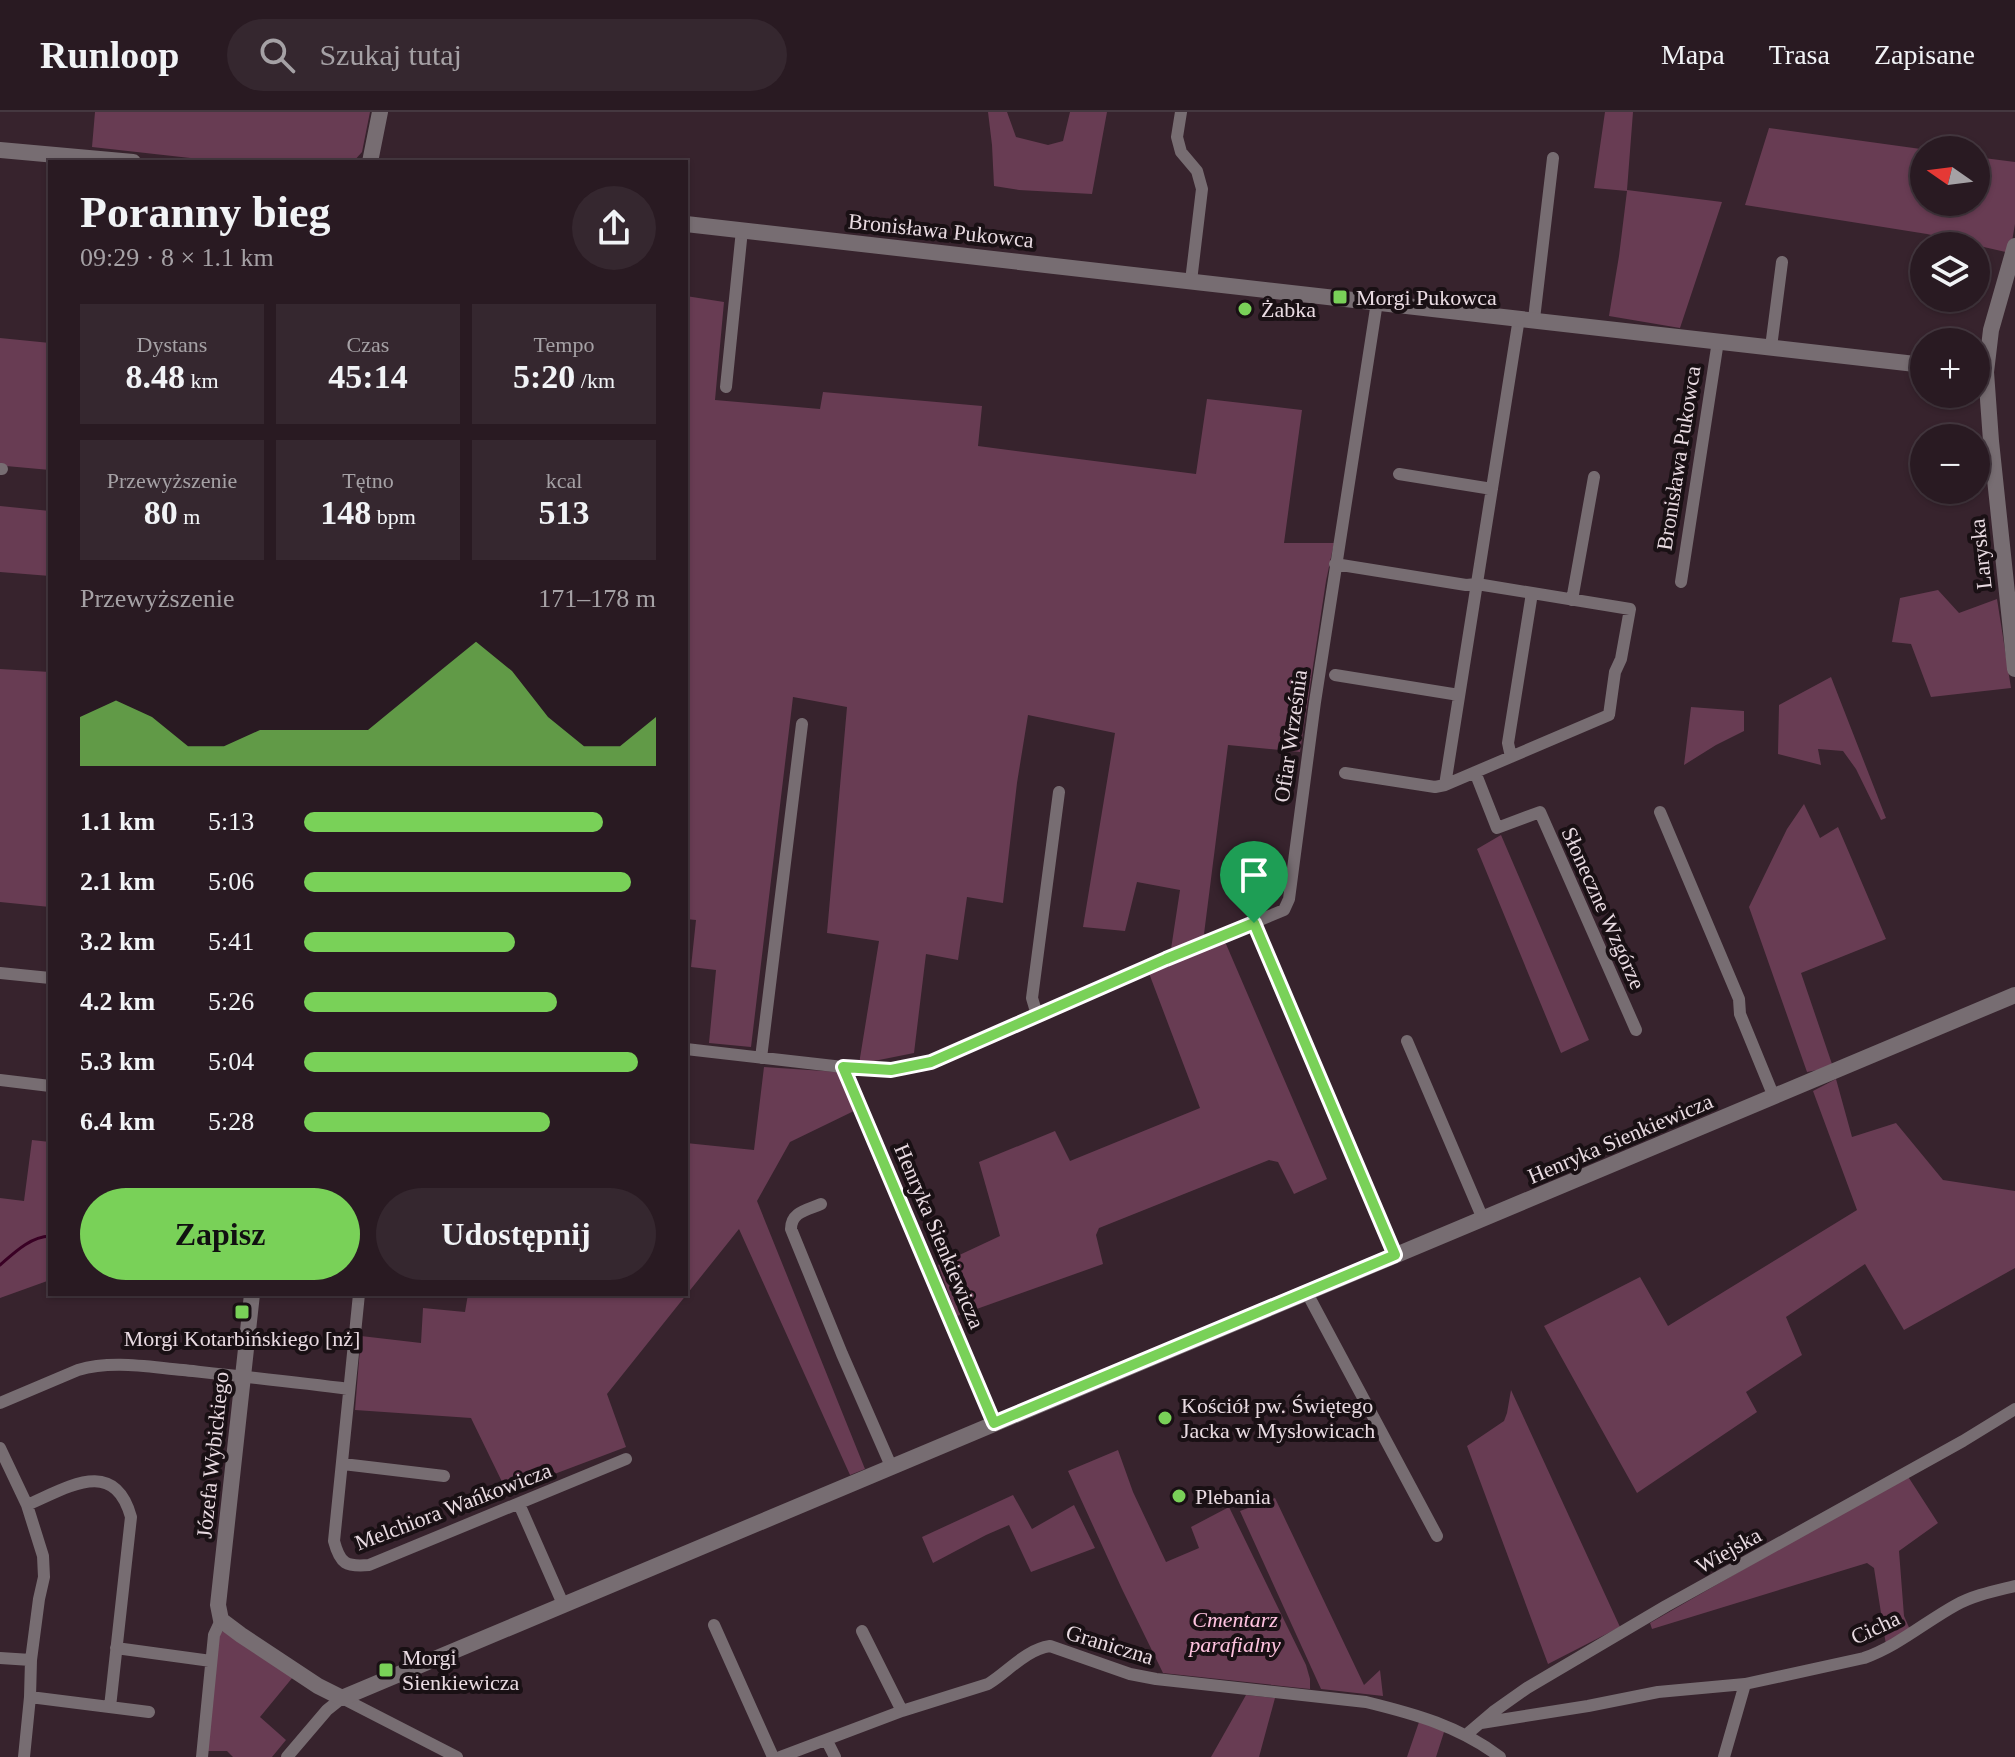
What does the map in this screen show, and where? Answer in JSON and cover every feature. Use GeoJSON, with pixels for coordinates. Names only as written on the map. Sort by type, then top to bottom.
{"type":"FeatureCollection","features":[{"type":"Feature","properties":{"kind":"street"},"geometry":{"type":"LineString","coordinates":[[370,160],[380,112]]}},
{"type":"Feature","properties":{"kind":"street"},"geometry":{"type":"LineString","coordinates":[[1181,112],[1177,137],[1181,152],[1197,171],[1202,189],[1191,281]]}},
{"type":"Feature","properties":{"kind":"street"},"geometry":{"type":"LineString","coordinates":[[0,150],[110,160]]}},
{"type":"Feature","properties":{"kind":"street"},"geometry":{"type":"LineString","coordinates":[[0,158],[29,153]]}},
{"type":"Feature","properties":{"kind":"street"},"geometry":{"type":"LineString","coordinates":[[1445,785],[1492,489],[1526,319],[1553,158]]}},
{"type":"Feature","properties":{"kind":"street","name":"Bronisława Pukowca"},"geometry":{"type":"LineString","coordinates":[[688,224],[1910,363]]}},
{"type":"Feature","properties":{"kind":"street"},"geometry":{"type":"LineString","coordinates":[[726,387],[742,230]]}},
{"type":"Feature","properties":{"kind":"street","name":"Laryska"},"geometry":{"type":"LineString","coordinates":[[1990,334],[2015,246]]}},
{"type":"Feature","properties":{"kind":"street"},"geometry":{"type":"LineString","coordinates":[[1771,347],[1782,262]]}},
{"type":"Feature","properties":{"kind":"street","name":"Ofiar Września"},"geometry":{"type":"LineString","coordinates":[[688,1049],[891,1070],[931,1062],[1284,910],[1289,899],[1335,564],[1377,302]]}},
{"type":"Feature","properties":{"kind":"street","name":"Bronisława Pukowca"},"geometry":{"type":"LineString","coordinates":[[1681,582],[1718,341]]}},
{"type":"Feature","properties":{"kind":"street","name":"Laryska"},"geometry":{"type":"LineString","coordinates":[[1986,408],[2015,669]]}},
{"type":"Feature","properties":{"kind":"street"},"geometry":{"type":"LineString","coordinates":[[1399,474],[1492,489]]}},
{"type":"Feature","properties":{"kind":"street"},"geometry":{"type":"LineString","coordinates":[[1572,600],[1594,477]]}},
{"type":"Feature","properties":{"kind":"street"},"geometry":{"type":"LineString","coordinates":[[1335,564],[1630,609],[1621,659],[1615,672],[1609,715],[1445,785],[1435,787],[1345,773]]}},
{"type":"Feature","properties":{"kind":"street"},"geometry":{"type":"LineString","coordinates":[[1511,757],[1508,743],[1532,593]]}},
{"type":"Feature","properties":{"kind":"street"},"geometry":{"type":"LineString","coordinates":[[1335,675],[1459,695]]}},
{"type":"Feature","properties":{"kind":"street"},"geometry":{"type":"LineString","coordinates":[[761,1058],[802,724]]}},
{"type":"Feature","properties":{"kind":"street","name":"Słoneczne Wzgórze"},"geometry":{"type":"LineString","coordinates":[[1475,772],[1497,828],[1540,812],[1636,1030]]}},
{"type":"Feature","properties":{"kind":"street"},"geometry":{"type":"LineString","coordinates":[[1037,1015],[1032,998],[1059,792]]}},
{"type":"Feature","properties":{"kind":"street"},"geometry":{"type":"LineString","coordinates":[[1660,812],[1739,999],[1740,1014],[1774,1097]]}},
{"type":"Feature","properties":{"kind":"street"},"geometry":{"type":"LineString","coordinates":[[1254,923],[1395,1255]]}},
{"type":"Feature","properties":{"kind":"street"},"geometry":{"type":"LineString","coordinates":[[0,973],[48,978]]}},
{"type":"Feature","properties":{"kind":"street","name":"Henryka Sienkiewicza"},"geometry":{"type":"LineString","coordinates":[[342,1698],[2015,995]]}},
{"type":"Feature","properties":{"kind":"street"},"geometry":{"type":"LineString","coordinates":[[1407,1041],[1483,1219]]}},
{"type":"Feature","properties":{"kind":"street","name":"Henryka Sienkiewicza"},"geometry":{"type":"LineString","coordinates":[[843,1067],[994,1423]]}},
{"type":"Feature","properties":{"kind":"street"},"geometry":{"type":"LineString","coordinates":[[0,1080],[48,1086]]}},
{"type":"Feature","properties":{"kind":"street"},"geometry":{"type":"LineString","coordinates":[[821,1204],[794,1215],[791,1229],[891,1466]]}},
{"type":"Feature","properties":{"kind":"street"},"geometry":{"type":"LineString","coordinates":[[1307,1293],[1437,1536]]}},
{"type":"Feature","properties":{"kind":"street","name":"Józefa Wybickiego"},"geometry":{"type":"LineString","coordinates":[[202,1757],[214,1635],[221,1620],[218,1605],[252,1296]]}},
{"type":"Feature","properties":{"kind":"street","name":"Melchiora Wańkowicza"},"geometry":{"type":"LineString","coordinates":[[359,1296],[334,1541],[338,1556],[352,1566],[369,1565],[626,1459]]}},
{"type":"Feature","properties":{"kind":"street"},"geometry":{"type":"LineString","coordinates":[[0,1403],[78,1370],[98,1366],[130,1365],[349,1389]]}},
{"type":"Feature","properties":{"kind":"street","name":"Wiejska"},"geometry":{"type":"LineString","coordinates":[[1466,1735],[1527,1688],[2015,1409]]}},
{"type":"Feature","properties":{"kind":"street"},"geometry":{"type":"LineString","coordinates":[[0,1448],[27,1505],[43,1556],[44,1577],[31,1660],[24,1757]]}},
{"type":"Feature","properties":{"kind":"street","name":"Melchiora Wańkowicza"},"geometry":{"type":"LineString","coordinates":[[343,1464],[444,1476]]}},
{"type":"Feature","properties":{"kind":"street"},"geometry":{"type":"LineString","coordinates":[[27,1505],[92,1480],[113,1486],[127,1504],[131,1517],[110,1707]]}},
{"type":"Feature","properties":{"kind":"street"},"geometry":{"type":"LineString","coordinates":[[519,1504],[563,1604]]}},
{"type":"Feature","properties":{"kind":"street","name":"Cicha"},"geometry":{"type":"LineString","coordinates":[[1481,1723],[1658,1692],[1745,1684],[1864,1658],[1882,1652],[1958,1604],[2015,1586]]}},
{"type":"Feature","properties":{"kind":"street"},"geometry":{"type":"LineString","coordinates":[[221,1620],[318,1686],[457,1757]]}},
{"type":"Feature","properties":{"kind":"street"},"geometry":{"type":"LineString","coordinates":[[714,1625],[773,1757]]}},
{"type":"Feature","properties":{"kind":"street"},"geometry":{"type":"LineString","coordinates":[[862,1631],[902,1711]]}},
{"type":"Feature","properties":{"kind":"street","name":"Graniczna"},"geometry":{"type":"LineString","coordinates":[[780,1757],[902,1711],[988,1684],[1024,1656],[1050,1646],[1130,1674],[1156,1679],[1366,1702],[1396,1709],[1452,1727],[1500,1757]]}},
{"type":"Feature","properties":{"kind":"street"},"geometry":{"type":"LineString","coordinates":[[116,1648],[211,1661]]}},
{"type":"Feature","properties":{"kind":"street"},"geometry":{"type":"LineString","coordinates":[[0,1658],[31,1660]]}},
{"type":"Feature","properties":{"kind":"street"},"geometry":{"type":"LineString","coordinates":[[1724,1757],[1745,1684]]}},
{"type":"Feature","properties":{"kind":"street"},"geometry":{"type":"LineString","coordinates":[[30,1697],[149,1712]]}},
{"type":"Feature","properties":{"kind":"street"},"geometry":{"type":"LineString","coordinates":[[287,1757],[327,1710],[342,1698]]}},
{"type":"Feature","properties":{"kind":"street"},"geometry":{"type":"LineString","coordinates":[[827,1741],[835,1757]]}},
{"type":"Feature","properties":{"kind":"green space"},"geometry":{"type":"Polygon","coordinates":[[[95,112],[370,112],[362,152],[355,160],[208,160],[92,147],[95,112]]]}},
{"type":"Feature","properties":{"kind":"green space"},"geometry":{"type":"Polygon","coordinates":[[[988,112],[1007,112],[1016,137],[1048,145],[1063,141],[1070,112],[1107,112],[1092,194],[994,186],[988,112]]]}},
{"type":"Feature","properties":{"kind":"green space"},"geometry":{"type":"Polygon","coordinates":[[[1605,112],[1633,112],[1627,190],[1722,202],[1680,328],[1609,316],[1627,191],[1594,188],[1605,112]]]}},
{"type":"Feature","properties":{"kind":"green space"},"geometry":{"type":"Polygon","coordinates":[[[1769,128],[1910,148],[1910,216],[1990,216],[1990,159],[2015,162],[2015,224],[2010,253],[1990,248],[1990,232],[1914,232],[1745,205],[1769,128]]]}},
{"type":"Feature","properties":{"kind":"green space"},"geometry":{"type":"Polygon","coordinates":[[[688,296],[724,302],[715,400],[820,409],[823,392],[982,406],[978,446],[1196,474],[1207,399],[1302,410],[1284,543],[1334,543],[1300,752],[1228,745],[1204,934],[1226,944],[1327,1179],[1294,1194],[1278,1162],[1269,1160],[1099,1228],[1096,1235],[1103,1264],[957,1316],[938,1265],[1000,1236],[979,1162],[1055,1131],[1070,1161],[1200,1108],[1144,960],[1171,949],[1180,890],[1137,882],[1125,931],[1083,927],[1115,733],[1028,715],[1003,903],[967,897],[958,960],[926,954],[914,1053],[859,1064],[879,941],[827,933],[847,707],[793,697],[751,1047],[709,1043],[716,970],[691,967],[696,920],[688,919],[688,296]]]}},
{"type":"Feature","properties":{"kind":"green space"},"geometry":{"type":"Polygon","coordinates":[[[0,338],[48,343],[48,470],[6,466],[0,471],[0,338]]]}},
{"type":"Feature","properties":{"kind":"green space"},"geometry":{"type":"Polygon","coordinates":[[[0,506],[48,511],[48,576],[0,572],[0,506]]]}},
{"type":"Feature","properties":{"kind":"green space"},"geometry":{"type":"Polygon","coordinates":[[[1938,590],[1959,613],[1997,599],[2011,688],[1931,697],[1911,644],[1892,642],[1900,598],[1938,590]]]}},
{"type":"Feature","properties":{"kind":"green space"},"geometry":{"type":"Polygon","coordinates":[[[0,669],[48,672],[48,907],[0,902],[0,669]]]}},
{"type":"Feature","properties":{"kind":"green space"},"geometry":{"type":"Polygon","coordinates":[[[1831,677],[1886,818],[1881,820],[1856,769],[1843,751],[1818,749],[1821,765],[1778,754],[1779,705],[1831,677]]]}},
{"type":"Feature","properties":{"kind":"green space"},"geometry":{"type":"Polygon","coordinates":[[[1691,707],[1744,711],[1744,731],[1684,765],[1691,707]]]}},
{"type":"Feature","properties":{"kind":"green space"},"geometry":{"type":"Polygon","coordinates":[[[1804,804],[1820,838],[1838,827],[1886,939],[1801,973],[1833,1067],[1807,1072],[1749,907],[1787,829],[1804,804]]]}},
{"type":"Feature","properties":{"kind":"green space"},"geometry":{"type":"Polygon","coordinates":[[[1501,835],[1589,1040],[1561,1053],[1477,849],[1501,835]]]}},
{"type":"Feature","properties":{"kind":"green space"},"geometry":{"type":"Polygon","coordinates":[[[764,1067],[839,1072],[856,1110],[790,1142],[757,1201],[865,1469],[850,1475],[739,1229],[688,1293],[688,1143],[754,1150],[764,1067]]]}},
{"type":"Feature","properties":{"kind":"green space"},"geometry":{"type":"Polygon","coordinates":[[[1836,1079],[1852,1137],[1896,1123],[1943,1180],[2015,1191],[2015,1268],[1904,1330],[1865,1264],[1786,1317],[1802,1355],[1746,1392],[1757,1412],[1637,1493],[1544,1326],[1640,1277],[1668,1326],[1857,1210],[1813,1091],[1836,1079]]]}},
{"type":"Feature","properties":{"kind":"green space"},"geometry":{"type":"Polygon","coordinates":[[[32,1140],[48,1142],[48,1281],[0,1298],[0,1198],[24,1201],[32,1140]]]}},
{"type":"Feature","properties":{"kind":"green space"},"geometry":{"type":"Polygon","coordinates":[[[468,1296],[685,1296],[607,1394],[626,1447],[507,1492],[471,1418],[355,1410],[361,1336],[421,1343],[423,1308],[465,1312],[468,1296]]]}},
{"type":"Feature","properties":{"kind":"green space"},"geometry":{"type":"Polygon","coordinates":[[[1511,1390],[1620,1627],[1548,1664],[1467,1446],[1504,1421],[1511,1390]]]}},
{"type":"Feature","properties":{"kind":"green space","name":"Cmentarz parafialny"},"geometry":{"type":"Polygon","coordinates":[[[1118,1450],[1133,1492],[1166,1562],[1199,1548],[1191,1527],[1229,1507],[1306,1665],[1310,1689],[1163,1673],[1068,1471],[1118,1450]]]}},
{"type":"Feature","properties":{"kind":"green space"},"geometry":{"type":"Polygon","coordinates":[[[1907,1475],[1938,1523],[1899,1551],[1904,1616],[1911,1632],[1886,1645],[1874,1568],[1867,1563],[1652,1629],[1650,1623],[1907,1475]]]}},
{"type":"Feature","properties":{"kind":"green space"},"geometry":{"type":"Polygon","coordinates":[[[1013,1495],[1032,1529],[1074,1505],[1095,1548],[1031,1572],[1009,1525],[933,1563],[922,1537],[1013,1495]]]}},
{"type":"Feature","properties":{"kind":"green space"},"geometry":{"type":"Polygon","coordinates":[[[1275,1498],[1364,1685],[1380,1670],[1383,1696],[1321,1689],[1240,1511],[1275,1498]]]}},
{"type":"Feature","properties":{"kind":"green space"},"geometry":{"type":"Polygon","coordinates":[[[225,1630],[293,1677],[260,1717],[286,1740],[272,1757],[233,1757],[227,1751],[205,1751],[217,1634],[225,1630]]]}},
{"type":"Feature","properties":{"kind":"green space"},"geometry":{"type":"Polygon","coordinates":[[[1246,1695],[1275,1698],[1259,1757],[1211,1757],[1246,1695]]]}},
{"type":"Feature","properties":{"kind":"green space"},"geometry":{"type":"Polygon","coordinates":[[[1419,1722],[1445,1729],[1436,1757],[1407,1757],[1419,1722]]]}},
{"type":"Feature","properties":{"kind":"waterway"},"geometry":{"type":"LineString","coordinates":[[0,1265],[29,1242],[48,1236]]}},
{"type":"Feature","properties":{"kind":"place","name":"Morgi Pukowca"},"geometry":{"type":"Point","coordinates":[1340,297]}},
{"type":"Feature","properties":{"kind":"place","name":"Żabka"},"geometry":{"type":"Point","coordinates":[1245,309]}},
{"type":"Feature","properties":{"kind":"place","name":"Morgi Kotarbińskiego [nż]"},"geometry":{"type":"Point","coordinates":[242,1312]}},
{"type":"Feature","properties":{"kind":"place","name":"Kościół pw. Świętego Jacka w Mysłowicach"},"geometry":{"type":"Point","coordinates":[1165,1418]}},
{"type":"Feature","properties":{"kind":"place","name":"Plebania"},"geometry":{"type":"Point","coordinates":[1179,1496]}},
{"type":"Feature","properties":{"kind":"place","name":"Morgi Sienkiewicza"},"geometry":{"type":"Point","coordinates":[386,1670]}},
{"type":"Feature","properties":{"kind":"route"},"geometry":{"type":"LineString","coordinates":[[1254,923],[1395,1255],[994,1423],[843,1067],[891,1070],[931,1062],[1254,923]]}}]}
